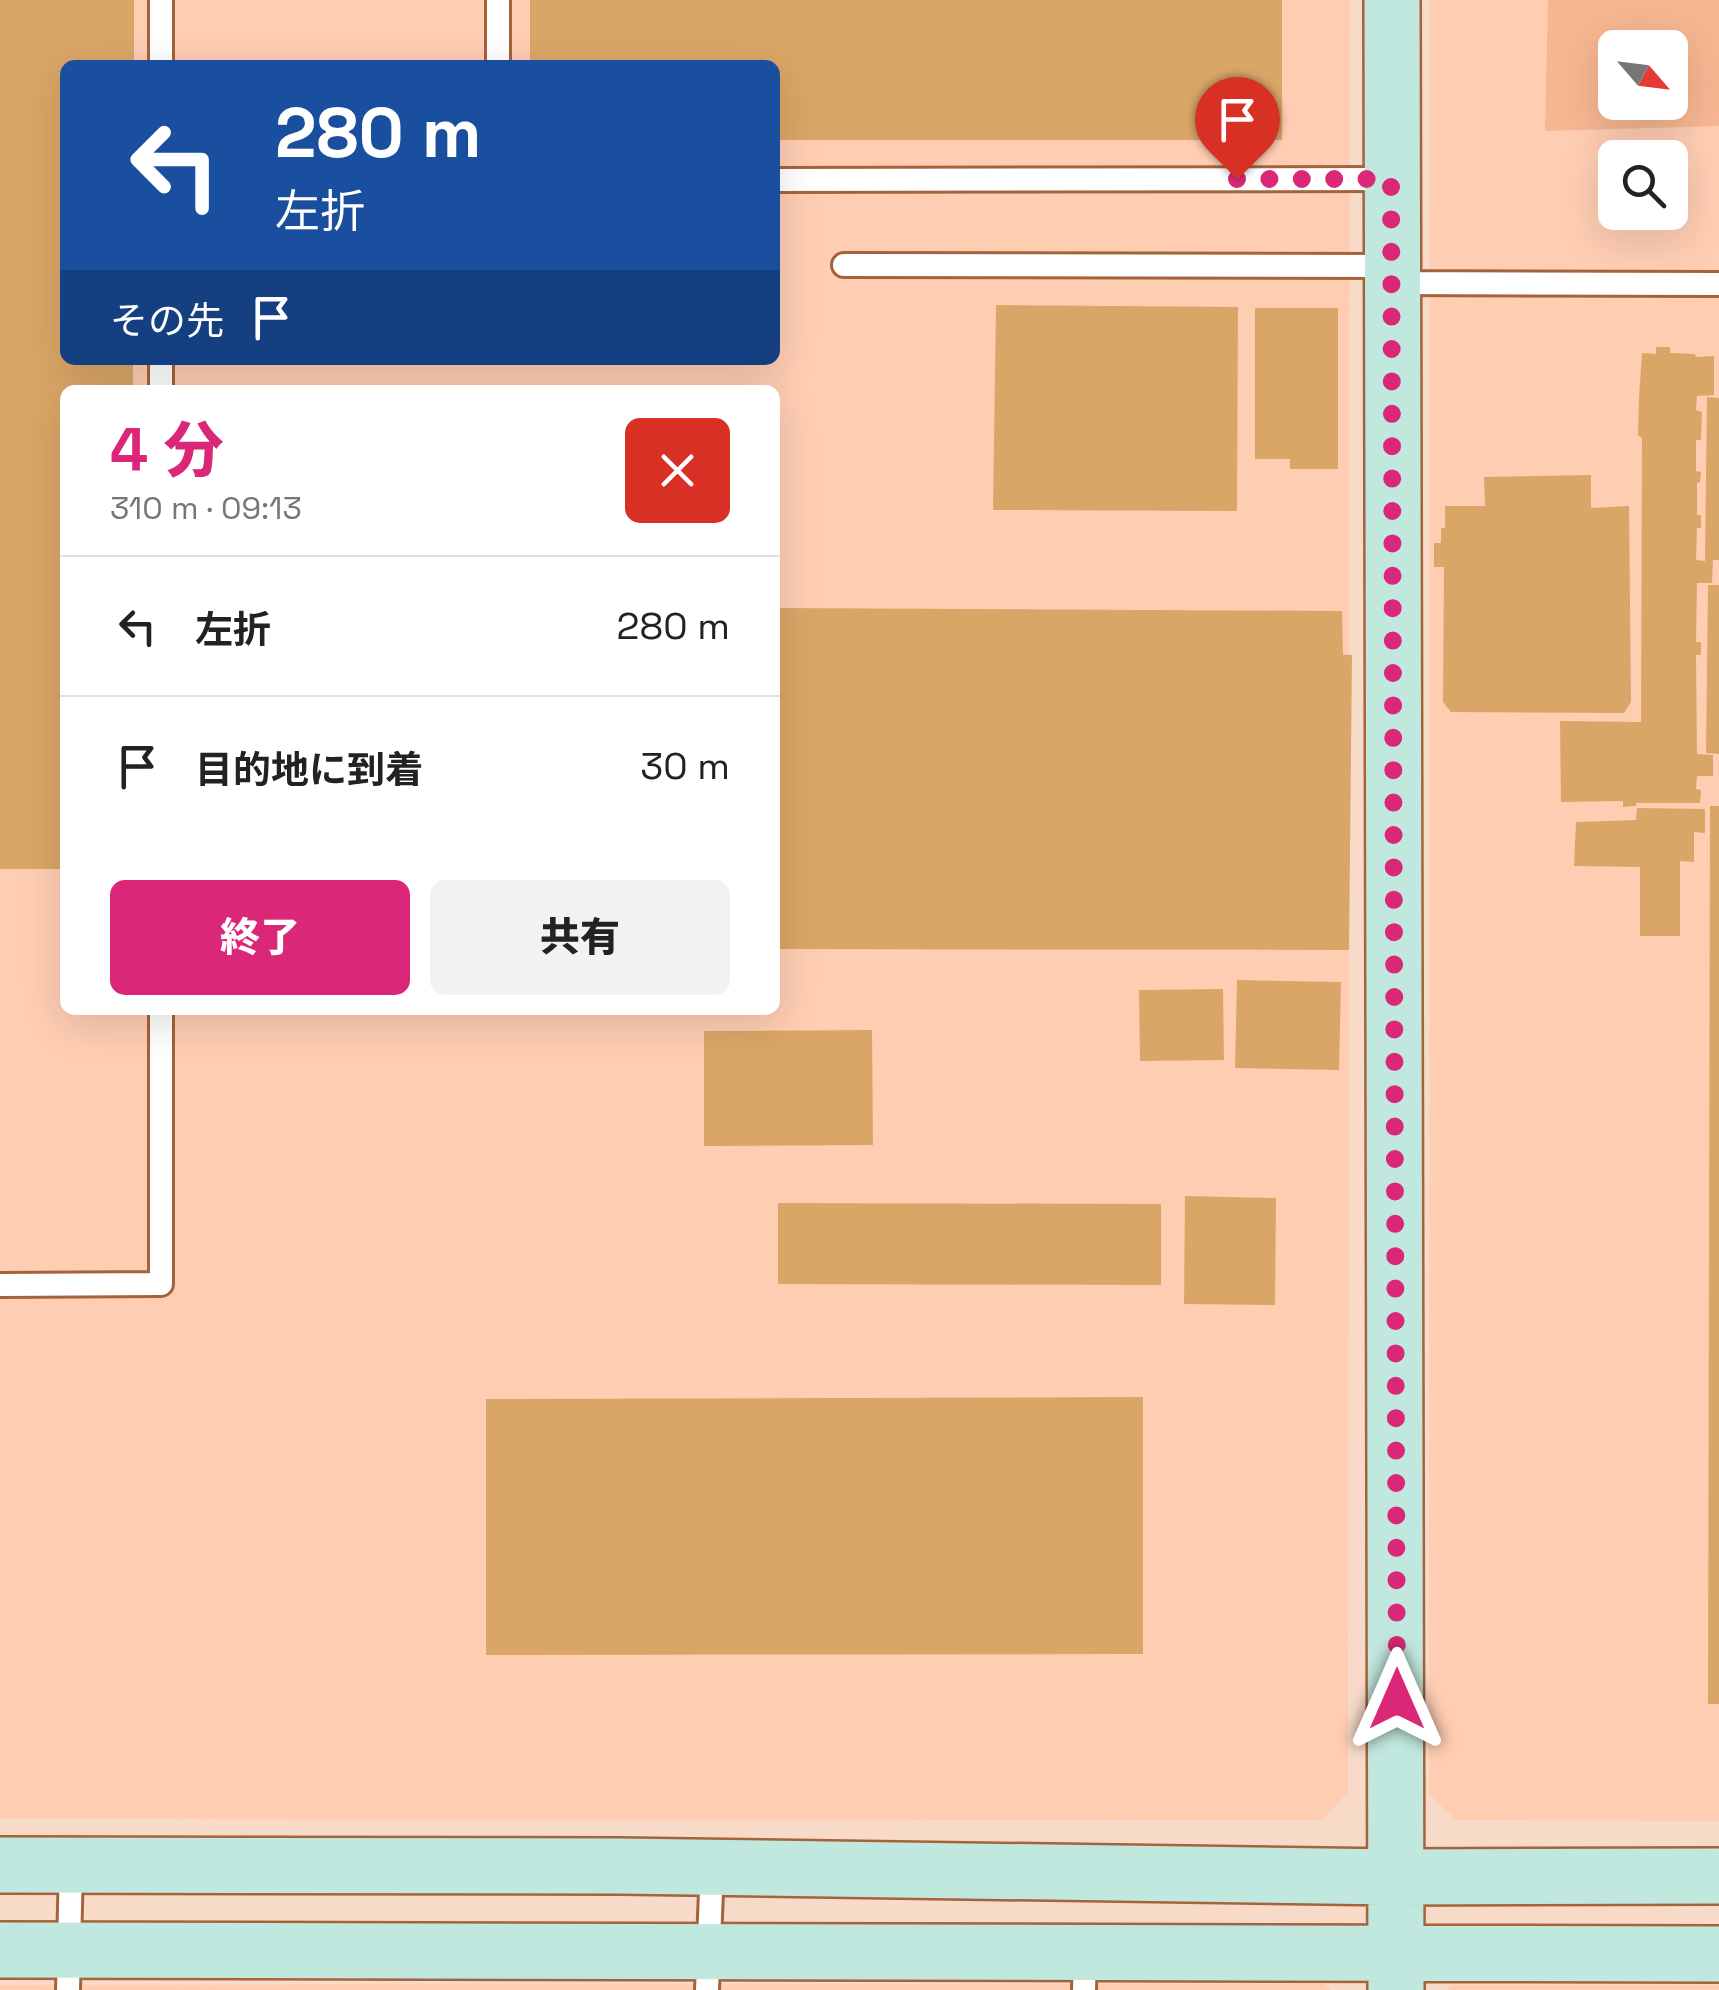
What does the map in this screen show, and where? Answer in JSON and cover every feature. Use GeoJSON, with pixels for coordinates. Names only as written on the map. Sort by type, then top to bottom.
{"type":"FeatureCollection","features":[{"type":"Feature","properties":{"kind":"street"},"geometry":{"type":"LineString","coordinates":[[1392,0],[1395,1972]]}},
{"type":"Feature","properties":{"kind":"street"},"geometry":{"type":"LineString","coordinates":[[0,1865],[712,1867],[1396,1877],[1719,1876]]}},
{"type":"Feature","properties":{"kind":"street"},"geometry":{"type":"LineString","coordinates":[[0,1950],[68,1970],[1395,1972],[1719,1954]]}},
{"type":"Feature","properties":{"kind":"lane"},"geometry":{"type":"LineString","coordinates":[[160,0],[161,60]]}},
{"type":"Feature","properties":{"kind":"lane"},"geometry":{"type":"LineString","coordinates":[[498,0],[498,60]]}},
{"type":"Feature","properties":{"kind":"lane"},"geometry":{"type":"LineString","coordinates":[[780,180],[1391,179]]}},
{"type":"Feature","properties":{"kind":"lane"},"geometry":{"type":"LineString","coordinates":[[844,266],[1391,274],[1719,284]]}},
{"type":"Feature","properties":{"kind":"lane"},"geometry":{"type":"LineString","coordinates":[[0,1285],[161,1284],[161,1015]]}},
{"type":"Feature","properties":{"kind":"lane"},"geometry":{"type":"LineString","coordinates":[[68,1970],[71,1865]]}},
{"type":"Feature","properties":{"kind":"lane"},"geometry":{"type":"LineString","coordinates":[[708,1971],[712,1867]]}},
{"type":"Feature","properties":{"kind":"shaded area"},"geometry":{"type":"Polygon","coordinates":[[[0,0],[1350,0],[1348,1792],[1323,1820],[0,1819],[0,0]]]}},
{"type":"Feature","properties":{"kind":"shaded area"},"geometry":{"type":"Polygon","coordinates":[[[1430,0],[1719,0],[1719,1821],[1456,1820],[1429,1794],[1430,0]]]}},
{"type":"Feature","properties":{"kind":"shaded area"},"geometry":{"type":"Polygon","coordinates":[[[1548,0],[1719,0],[1719,126],[1545,131],[1548,0]]]}},
{"type":"Feature","properties":{"kind":"shaded area"},"geometry":{"type":"Polygon","coordinates":[[[1325,1984],[1330,1990],[0,1990],[0,1985],[1325,1984]]]}},
{"type":"Feature","properties":{"kind":"shaded area"},"geometry":{"type":"Polygon","coordinates":[[[1451,1985],[1719,1985],[1719,1990],[1447,1990],[1451,1985]]]}},
{"type":"Feature","properties":{"kind":"building"},"geometry":{"type":"Polygon","coordinates":[[[0,0],[134,0],[134,60],[60,60],[60,365],[133,365],[133,385],[60,385],[60,869],[0,869],[0,0]]]}},
{"type":"Feature","properties":{"kind":"building"},"geometry":{"type":"Polygon","coordinates":[[[530,0],[1282,0],[1282,140],[780,140],[780,60],[530,60],[530,0]]]}},
{"type":"Feature","properties":{"kind":"building"},"geometry":{"type":"Polygon","coordinates":[[[996,305],[1238,307],[1237,511],[993,510],[996,305]]]}},
{"type":"Feature","properties":{"kind":"building"},"geometry":{"type":"Polygon","coordinates":[[[1255,308],[1338,308],[1338,469],[1290,469],[1290,459],[1255,459],[1255,308]]]}},
{"type":"Feature","properties":{"kind":"building"},"geometry":{"type":"Polygon","coordinates":[[[1656,347],[1670,347],[1670,353],[1714,356],[1714,395],[1697,396],[1696,410],[1702,412],[1701,440],[1696,440],[1696,471],[1701,472],[1697,515],[1701,515],[1701,528],[1697,528],[1696,560],[1705,561],[1707,397],[1719,398],[1719,560],[1713,560],[1712,583],[1697,583],[1696,642],[1701,642],[1701,655],[1696,655],[1697,754],[1713,755],[1713,776],[1697,776],[1700,803],[1636,803],[1623,807],[1623,801],[1561,802],[1560,721],[1641,722],[1639,398],[1642,353],[1656,354],[1656,347]]]}},
{"type":"Feature","properties":{"kind":"building"},"geometry":{"type":"Polygon","coordinates":[[[1591,475],[1591,508],[1629,506],[1631,702],[1624,713],[1451,712],[1443,702],[1444,567],[1434,567],[1434,543],[1441,543],[1445,506],[1485,506],[1484,477],[1591,475]]]}},
{"type":"Feature","properties":{"kind":"building"},"geometry":{"type":"Polygon","coordinates":[[[1708,585],[1719,585],[1719,754],[1706,753],[1708,585]]]}},
{"type":"Feature","properties":{"kind":"building"},"geometry":{"type":"Polygon","coordinates":[[[780,608],[1342,611],[1343,655],[1352,655],[1349,950],[780,949],[780,608]]]}},
{"type":"Feature","properties":{"kind":"building"},"geometry":{"type":"Polygon","coordinates":[[[1710,806],[1719,806],[1719,1704],[1708,1704],[1710,806]]]}},
{"type":"Feature","properties":{"kind":"building"},"geometry":{"type":"Polygon","coordinates":[[[1637,808],[1705,809],[1705,833],[1694,832],[1694,862],[1680,861],[1680,936],[1640,936],[1640,867],[1574,866],[1576,822],[1636,820],[1637,808]]]}},
{"type":"Feature","properties":{"kind":"building"},"geometry":{"type":"Polygon","coordinates":[[[1237,980],[1341,982],[1339,1070],[1235,1068],[1237,980]]]}},
{"type":"Feature","properties":{"kind":"building"},"geometry":{"type":"Polygon","coordinates":[[[1223,989],[1224,1060],[1140,1061],[1139,990],[1223,989]]]}},
{"type":"Feature","properties":{"kind":"building"},"geometry":{"type":"Polygon","coordinates":[[[872,1030],[873,1145],[704,1146],[704,1031],[872,1030]]]}},
{"type":"Feature","properties":{"kind":"building"},"geometry":{"type":"Polygon","coordinates":[[[1185,1196],[1276,1198],[1275,1305],[1184,1304],[1185,1196]]]}},
{"type":"Feature","properties":{"kind":"building"},"geometry":{"type":"Polygon","coordinates":[[[778,1203],[1161,1204],[1161,1285],[778,1284],[778,1203]]]}},
{"type":"Feature","properties":{"kind":"building"},"geometry":{"type":"Polygon","coordinates":[[[1143,1397],[1143,1654],[486,1655],[486,1399],[1143,1397]]]}},
{"type":"Feature","properties":{"kind":"route"},"geometry":{"type":"LineString","coordinates":[[1237,179],[1391,179],[1397,1699]]}}]}
